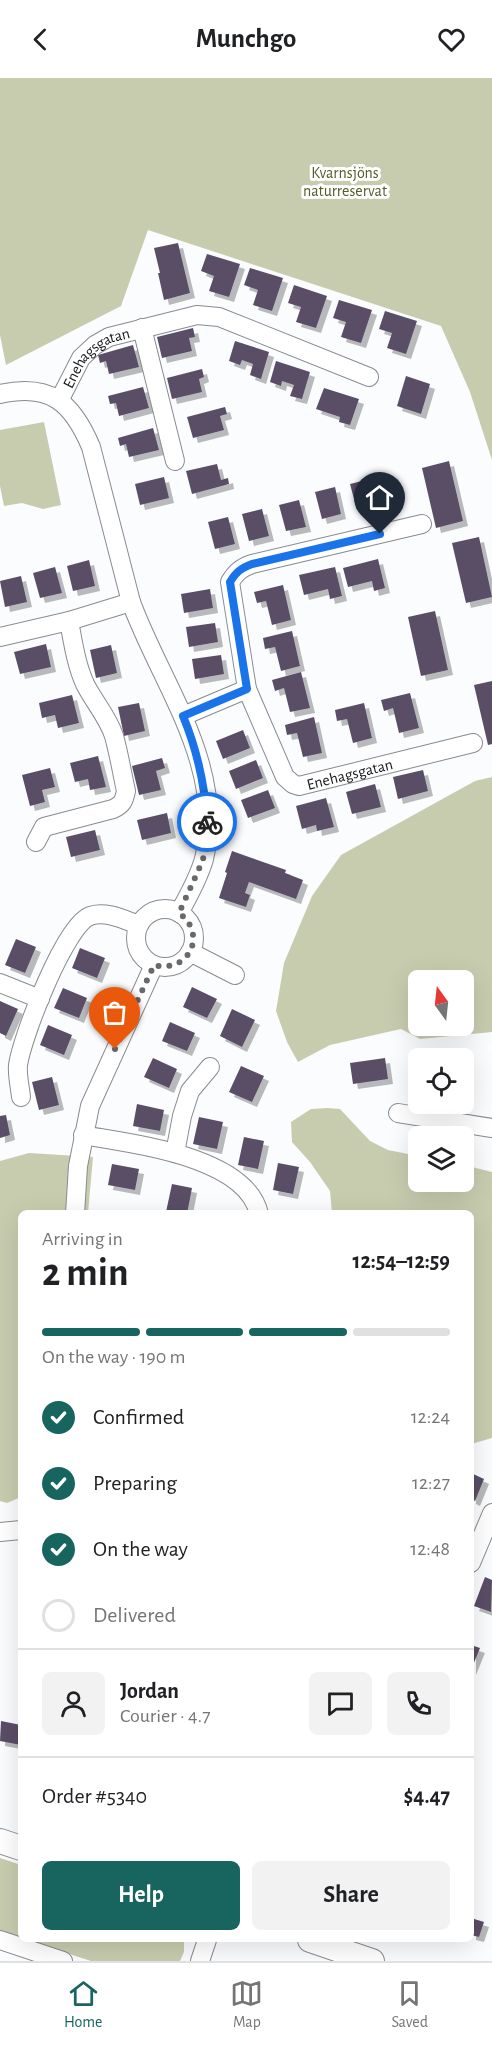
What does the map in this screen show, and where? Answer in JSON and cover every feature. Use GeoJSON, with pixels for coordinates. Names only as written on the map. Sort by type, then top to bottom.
{"type":"FeatureCollection","features":[{"type":"Feature","properties":{"kind":"main road"},"geometry":{"type":"LineString","coordinates":[[0,1841],[18,1847]]}},
{"type":"Feature","properties":{"kind":"main road"},"geometry":{"type":"LineString","coordinates":[[316,1942],[372,1961]]}},
{"type":"Feature","properties":{"kind":"street","name":"Enehagsgatan"},"geometry":{"type":"LineString","coordinates":[[60,399],[81,357],[95,345],[109,337],[197,315],[219,317],[369,377]]}},
{"type":"Feature","properties":{"kind":"street","name":"Enehagsgatan"},"geometry":{"type":"LineString","coordinates":[[142,328],[175,461]]}},
{"type":"Feature","properties":{"kind":"street","name":"Enehagsgatan"},"geometry":{"type":"LineString","coordinates":[[0,394],[35,390],[60,399],[82,426],[91,447],[131,602],[192,737],[202,773],[208,830],[203,860],[179,913]]}},
{"type":"Feature","properties":{"kind":"street","name":"Enehagsgatan"},"geometry":{"type":"LineString","coordinates":[[422,524],[241,568],[230,582],[247,689],[285,777],[299,786],[473,743]]}},
{"type":"Feature","properties":{"kind":"street"},"geometry":{"type":"LineString","coordinates":[[0,637],[69,621],[131,602]]}},
{"type":"Feature","properties":{"kind":"street"},"geometry":{"type":"LineString","coordinates":[[36,842],[44,827],[121,805],[126,791],[114,736],[84,681],[69,621]]}},
{"type":"Feature","properties":{"kind":"street"},"geometry":{"type":"LineString","coordinates":[[183,716],[247,689]]}},
{"type":"Feature","properties":{"kind":"street"},"geometry":{"type":"LineString","coordinates":[[169,910],[179,913],[192,930],[193,943],[190,952],[174,965],[154,965],[139,951],[136,935],[139,925],[154,911],[169,910]]}},
{"type":"Feature","properties":{"kind":"street"},"geometry":{"type":"LineString","coordinates":[[21,1097],[19,1060],[40,999],[66,943],[80,922],[89,916],[108,915],[139,925]]}},
{"type":"Feature","properties":{"kind":"street"},"geometry":{"type":"LineString","coordinates":[[190,952],[235,975]]}},
{"type":"Feature","properties":{"kind":"street"},"geometry":{"type":"LineString","coordinates":[[75,1210],[78,1166],[90,1106],[154,965]]}},
{"type":"Feature","properties":{"kind":"street"},"geometry":{"type":"LineString","coordinates":[[0,983],[40,999]]}},
{"type":"Feature","properties":{"kind":"street"},"geometry":{"type":"LineString","coordinates":[[175,1153],[182,1116],[190,1091],[210,1067]]}},
{"type":"Feature","properties":{"kind":"street"},"geometry":{"type":"LineString","coordinates":[[398,1113],[492,1128]]}},
{"type":"Feature","properties":{"kind":"street"},"geometry":{"type":"LineString","coordinates":[[83,1135],[175,1153],[215,1167],[239,1182],[257,1204],[258,1210]]}},
{"type":"Feature","properties":{"kind":"street"},"geometry":{"type":"LineString","coordinates":[[474,1556],[492,1513]]}},
{"type":"Feature","properties":{"kind":"street"},"geometry":{"type":"LineString","coordinates":[[0,1532],[18,1530]]}},
{"type":"Feature","properties":{"kind":"street"},"geometry":{"type":"LineString","coordinates":[[200,1961],[206,1942]]}},
{"type":"Feature","properties":{"kind":"street"},"geometry":{"type":"LineString","coordinates":[[1,1945],[63,1961]]}},
{"type":"Feature","properties":{"kind":"green space","name":"Kvarnsjöns naturreservat"},"geometry":{"type":"Polygon","coordinates":[[[0,78],[492,78],[492,460],[470,392],[441,326],[148,230],[121,306],[6,365],[0,335],[0,78]]]}},
{"type":"Feature","properties":{"kind":"green space"},"geometry":{"type":"Polygon","coordinates":[[[44,422],[61,505],[43,509],[22,503],[4,506],[0,486],[0,430],[44,422]]]}},
{"type":"Feature","properties":{"kind":"green space"},"geometry":{"type":"Polygon","coordinates":[[[492,777],[492,1032],[474,1034],[474,970],[408,970],[408,1033],[401,1029],[330,1045],[298,1062],[287,1042],[276,1011],[284,963],[312,896],[341,855],[475,781],[492,777]]]}},
{"type":"Feature","properties":{"kind":"green space"},"geometry":{"type":"Polygon","coordinates":[[[414,1036],[451,1036],[420,1039],[414,1036]]]}},
{"type":"Feature","properties":{"kind":"green space"},"geometry":{"type":"Polygon","coordinates":[[[311,1109],[340,1109],[370,1141],[388,1150],[408,1154],[408,1192],[474,1192],[474,1168],[492,1172],[492,1438],[474,1443],[474,1210],[332,1210],[330,1191],[310,1162],[292,1142],[291,1122],[311,1109]]]}},
{"type":"Feature","properties":{"kind":"green space"},"geometry":{"type":"Polygon","coordinates":[[[29,1153],[93,1157],[88,1210],[18,1210],[18,1498],[7,1503],[0,1501],[0,1161],[29,1153]]]}},
{"type":"Feature","properties":{"kind":"green space"},"geometry":{"type":"Polygon","coordinates":[[[0,1858],[18,1864],[18,1937],[0,1931],[0,1858]]]}},
{"type":"Feature","properties":{"kind":"green space"},"geometry":{"type":"Polygon","coordinates":[[[32,1942],[184,1942],[184,1952],[180,1961],[91,1961],[32,1942]]]}},
{"type":"Feature","properties":{"kind":"building"},"geometry":{"type":"Polygon","coordinates":[[[178,243],[190,293],[164,300],[154,248],[178,243]]]}},
{"type":"Feature","properties":{"kind":"building"},"geometry":{"type":"Polygon","coordinates":[[[207,254],[240,264],[229,297],[209,291],[214,276],[201,271],[207,254]]]}},
{"type":"Feature","properties":{"kind":"building"},"geometry":{"type":"Polygon","coordinates":[[[250,268],[283,278],[272,311],[253,305],[258,290],[244,285],[250,268]]]}},
{"type":"Feature","properties":{"kind":"building"},"geometry":{"type":"Polygon","coordinates":[[[294,285],[327,296],[316,328],[296,322],[301,307],[288,303],[294,285]]]}},
{"type":"Feature","properties":{"kind":"building"},"geometry":{"type":"Polygon","coordinates":[[[339,300],[372,310],[361,343],[341,337],[346,322],[333,318],[339,300]]]}},
{"type":"Feature","properties":{"kind":"building"},"geometry":{"type":"Polygon","coordinates":[[[385,311],[417,321],[406,354],[387,348],[392,333],[379,329],[385,311]]]}},
{"type":"Feature","properties":{"kind":"building"},"geometry":{"type":"Polygon","coordinates":[[[193,328],[195,337],[189,338],[192,351],[162,358],[157,337],[193,328]]]}},
{"type":"Feature","properties":{"kind":"building"},"geometry":{"type":"Polygon","coordinates":[[[235,341],[269,352],[261,379],[250,375],[253,364],[242,360],[240,365],[229,361],[235,341]]]}},
{"type":"Feature","properties":{"kind":"building"},"geometry":{"type":"Polygon","coordinates":[[[133,345],[139,367],[109,374],[106,361],[100,363],[98,355],[133,345]]]}},
{"type":"Feature","properties":{"kind":"building"},"geometry":{"type":"Polygon","coordinates":[[[276,361],[310,372],[302,399],[290,396],[294,385],[282,381],[281,386],[270,382],[276,361]]]}},
{"type":"Feature","properties":{"kind":"building"},"geometry":{"type":"Polygon","coordinates":[[[202,369],[204,377],[199,379],[202,392],[172,399],[167,378],[202,369]]]}},
{"type":"Feature","properties":{"kind":"building"},"geometry":{"type":"Polygon","coordinates":[[[406,376],[430,384],[421,414],[397,406],[406,376]]]}},
{"type":"Feature","properties":{"kind":"building"},"geometry":{"type":"Polygon","coordinates":[[[143,387],[149,408],[119,416],[116,403],[110,404],[108,396],[143,387]]]}},
{"type":"Feature","properties":{"kind":"building"},"geometry":{"type":"Polygon","coordinates":[[[324,388],[359,399],[350,425],[339,422],[340,417],[316,409],[324,388]]]}},
{"type":"Feature","properties":{"kind":"building"},"geometry":{"type":"Polygon","coordinates":[[[225,407],[227,414],[220,416],[224,430],[193,438],[187,417],[225,407]]]}},
{"type":"Feature","properties":{"kind":"building"},"geometry":{"type":"Polygon","coordinates":[[[153,428],[159,450],[129,457],[126,444],[120,446],[118,438],[153,428]]]}},
{"type":"Feature","properties":{"kind":"building"},"geometry":{"type":"Polygon","coordinates":[[[449,461],[463,521],[436,528],[422,468],[449,461]]]}},
{"type":"Feature","properties":{"kind":"building"},"geometry":{"type":"Polygon","coordinates":[[[217,464],[221,480],[228,478],[229,484],[192,494],[186,471],[217,464]]]}},
{"type":"Feature","properties":{"kind":"building"},"geometry":{"type":"Polygon","coordinates":[[[164,477],[169,498],[140,505],[135,484],[164,477]]]}},
{"type":"Feature","properties":{"kind":"building"},"geometry":{"type":"Polygon","coordinates":[[[370,479],[376,505],[357,510],[350,484],[370,479]]]}},
{"type":"Feature","properties":{"kind":"building"},"geometry":{"type":"Polygon","coordinates":[[[335,487],[341,514],[322,519],[315,492],[335,487]]]}},
{"type":"Feature","properties":{"kind":"building"},"geometry":{"type":"Polygon","coordinates":[[[299,500],[306,527],[286,531],[279,505],[299,500]]]}},
{"type":"Feature","properties":{"kind":"building"},"geometry":{"type":"Polygon","coordinates":[[[262,509],[269,536],[249,541],[242,514],[262,509]]]}},
{"type":"Feature","properties":{"kind":"building"},"geometry":{"type":"Polygon","coordinates":[[[228,517],[235,544],[215,549],[208,522],[228,517]]]}},
{"type":"Feature","properties":{"kind":"building"},"geometry":{"type":"Polygon","coordinates":[[[479,537],[492,597],[466,603],[452,543],[479,537]]]}},
{"type":"Feature","properties":{"kind":"building"},"geometry":{"type":"Polygon","coordinates":[[[378,559],[385,588],[374,591],[372,581],[348,587],[343,568],[378,559]]]}},
{"type":"Feature","properties":{"kind":"building"},"geometry":{"type":"Polygon","coordinates":[[[89,560],[95,586],[73,591],[67,566],[89,560]]]}},
{"type":"Feature","properties":{"kind":"building"},"geometry":{"type":"Polygon","coordinates":[[[55,567],[62,593],[40,598],[33,573],[55,567]]]}},
{"type":"Feature","properties":{"kind":"building"},"geometry":{"type":"Polygon","coordinates":[[[335,567],[342,596],[330,599],[328,589],[304,595],[299,575],[335,567]]]}},
{"type":"Feature","properties":{"kind":"building"},"geometry":{"type":"Polygon","coordinates":[[[21,576],[27,602],[5,607],[0,581],[21,576]]]}},
{"type":"Feature","properties":{"kind":"building"},"geometry":{"type":"Polygon","coordinates":[[[283,585],[291,620],[272,625],[266,601],[257,603],[254,592],[283,585]]]}},
{"type":"Feature","properties":{"kind":"building"},"geometry":{"type":"Polygon","coordinates":[[[210,589],[213,608],[184,613],[181,594],[210,589]]]}},
{"type":"Feature","properties":{"kind":"building"},"geometry":{"type":"Polygon","coordinates":[[[435,611],[448,670],[421,676],[408,617],[435,611]]]}},
{"type":"Feature","properties":{"kind":"building"},"geometry":{"type":"Polygon","coordinates":[[[215,623],[218,642],[189,647],[186,627],[215,623]]]}},
{"type":"Feature","properties":{"kind":"building"},"geometry":{"type":"Polygon","coordinates":[[[292,631],[300,666],[281,671],[275,647],[265,649],[263,638],[292,631]]]}},
{"type":"Feature","properties":{"kind":"building"},"geometry":{"type":"Polygon","coordinates":[[[46,644],[51,667],[20,674],[14,652],[46,644]]]}},
{"type":"Feature","properties":{"kind":"building"},"geometry":{"type":"Polygon","coordinates":[[[111,645],[117,673],[96,678],[90,650],[111,645]]]}},
{"type":"Feature","properties":{"kind":"building"},"geometry":{"type":"Polygon","coordinates":[[[221,655],[224,674],[195,679],[192,659],[221,655]]]}},
{"type":"Feature","properties":{"kind":"building"},"geometry":{"type":"Polygon","coordinates":[[[301,672],[310,708],[290,712],[284,688],[275,691],[272,680],[301,672]]]}},
{"type":"Feature","properties":{"kind":"building"},"geometry":{"type":"Polygon","coordinates":[[[492,681],[492,744],[488,745],[474,685],[492,681]]]}},
{"type":"Feature","properties":{"kind":"building"},"geometry":{"type":"Polygon","coordinates":[[[410,693],[419,728],[399,733],[393,708],[384,711],[381,700],[410,693]]]}},
{"type":"Feature","properties":{"kind":"building"},"geometry":{"type":"Polygon","coordinates":[[[72,695],[79,723],[58,728],[55,715],[42,718],[39,703],[72,695]]]}},
{"type":"Feature","properties":{"kind":"building"},"geometry":{"type":"Polygon","coordinates":[[[139,703],[145,731],[124,736],[118,707],[139,703]]]}},
{"type":"Feature","properties":{"kind":"building"},"geometry":{"type":"Polygon","coordinates":[[[364,703],[372,738],[353,743],[347,719],[337,721],[335,710],[364,703]]]}},
{"type":"Feature","properties":{"kind":"building"},"geometry":{"type":"Polygon","coordinates":[[[314,717],[322,753],[303,757],[297,733],[287,735],[285,725],[314,717]]]}},
{"type":"Feature","properties":{"kind":"building"},"geometry":{"type":"Polygon","coordinates":[[[243,730],[250,748],[223,759],[216,741],[243,730]]]}},
{"type":"Feature","properties":{"kind":"building"},"geometry":{"type":"Polygon","coordinates":[[[98,756],[106,787],[90,790],[88,779],[75,782],[70,763],[98,756]]]}},
{"type":"Feature","properties":{"kind":"building"},"geometry":{"type":"Polygon","coordinates":[[[162,758],[165,768],[156,771],[161,790],[139,795],[132,766],[162,758]]]}},
{"type":"Feature","properties":{"kind":"building"},"geometry":{"type":"Polygon","coordinates":[[[256,760],[263,778],[236,789],[229,771],[256,760]]]}},
{"type":"Feature","properties":{"kind":"building"},"geometry":{"type":"Polygon","coordinates":[[[50,768],[55,787],[42,790],[45,802],[30,806],[22,775],[50,768]]]}},
{"type":"Feature","properties":{"kind":"building"},"geometry":{"type":"Polygon","coordinates":[[[423,770],[428,791],[398,799],[393,777],[423,770]]]}},
{"type":"Feature","properties":{"kind":"building"},"geometry":{"type":"Polygon","coordinates":[[[375,784],[381,807],[352,814],[346,792],[375,784]]]}},
{"type":"Feature","properties":{"kind":"building"},"geometry":{"type":"Polygon","coordinates":[[[268,790],[275,808],[248,818],[241,800],[268,790]]]}},
{"type":"Feature","properties":{"kind":"building"},"geometry":{"type":"Polygon","coordinates":[[[326,798],[334,827],[317,831],[316,825],[302,829],[296,806],[326,798]]]}},
{"type":"Feature","properties":{"kind":"building"},"geometry":{"type":"Polygon","coordinates":[[[167,813],[171,833],[142,840],[137,820],[167,813]]]}},
{"type":"Feature","properties":{"kind":"building"},"geometry":{"type":"Polygon","coordinates":[[[95,830],[100,850],[71,857],[66,837],[95,830]]]}},
{"type":"Feature","properties":{"kind":"building"},"geometry":{"type":"Polygon","coordinates":[[[232,851],[286,870],[285,873],[303,880],[296,899],[249,882],[245,893],[250,895],[246,907],[219,898],[232,851]]]}},
{"type":"Feature","properties":{"kind":"building"},"geometry":{"type":"Polygon","coordinates":[[[16,939],[36,947],[25,973],[5,965],[16,939]]]}},
{"type":"Feature","properties":{"kind":"building"},"geometry":{"type":"Polygon","coordinates":[[[80,948],[105,958],[97,978],[72,968],[80,948]]]}},
{"type":"Feature","properties":{"kind":"building"},"geometry":{"type":"Polygon","coordinates":[[[192,987],[217,999],[207,1018],[183,1007],[192,987]]]}},
{"type":"Feature","properties":{"kind":"building"},"geometry":{"type":"Polygon","coordinates":[[[63,988],[87,998],[79,1018],[54,1008],[63,988]]]}},
{"type":"Feature","properties":{"kind":"building"},"geometry":{"type":"Polygon","coordinates":[[[0,1001],[18,1009],[6,1036],[0,1033],[0,1001]]]}},
{"type":"Feature","properties":{"kind":"building"},"geometry":{"type":"Polygon","coordinates":[[[232,1009],[255,1020],[242,1047],[220,1036],[232,1009]]]}},
{"type":"Feature","properties":{"kind":"building"},"geometry":{"type":"Polygon","coordinates":[[[170,1022],[195,1033],[187,1051],[162,1041],[170,1022]]]}},
{"type":"Feature","properties":{"kind":"building"},"geometry":{"type":"Polygon","coordinates":[[[48,1025],[72,1035],[64,1055],[40,1045],[48,1025]]]}},
{"type":"Feature","properties":{"kind":"building"},"geometry":{"type":"Polygon","coordinates":[[[153,1058],[177,1069],[169,1088],[144,1077],[153,1058]]]}},
{"type":"Feature","properties":{"kind":"building"},"geometry":{"type":"Polygon","coordinates":[[[385,1058],[388,1079],[353,1084],[350,1063],[385,1058]]]}},
{"type":"Feature","properties":{"kind":"building"},"geometry":{"type":"Polygon","coordinates":[[[241,1066],[264,1076],[252,1102],[229,1092],[241,1066]]]}},
{"type":"Feature","properties":{"kind":"building"},"geometry":{"type":"Polygon","coordinates":[[[52,1077],[59,1105],[39,1110],[32,1082],[52,1077]]]}},
{"type":"Feature","properties":{"kind":"building"},"geometry":{"type":"Polygon","coordinates":[[[137,1104],[164,1110],[160,1131],[133,1126],[137,1104]]]}},
{"type":"Feature","properties":{"kind":"building"},"geometry":{"type":"Polygon","coordinates":[[[6,1115],[10,1135],[0,1138],[0,1116],[6,1115]]]}},
{"type":"Feature","properties":{"kind":"building"},"geometry":{"type":"Polygon","coordinates":[[[199,1117],[223,1122],[217,1149],[193,1144],[199,1117]]]}},
{"type":"Feature","properties":{"kind":"building"},"geometry":{"type":"Polygon","coordinates":[[[244,1137],[264,1141],[258,1169],[238,1165],[244,1137]]]}},
{"type":"Feature","properties":{"kind":"building"},"geometry":{"type":"Polygon","coordinates":[[[278,1163],[299,1167],[293,1194],[273,1190],[278,1163]]]}},
{"type":"Feature","properties":{"kind":"building"},"geometry":{"type":"Polygon","coordinates":[[[112,1164],[139,1169],[135,1190],[108,1185],[112,1164]]]}},
{"type":"Feature","properties":{"kind":"building"},"geometry":{"type":"Polygon","coordinates":[[[172,1184],[192,1188],[188,1210],[166,1210],[172,1184]]]}},
{"type":"Feature","properties":{"kind":"building"},"geometry":{"type":"Polygon","coordinates":[[[474,1474],[484,1479],[474,1500],[474,1474]]]}},
{"type":"Feature","properties":{"kind":"building"},"geometry":{"type":"Polygon","coordinates":[[[485,1577],[492,1580],[491,1612],[474,1606],[485,1577]]]}},
{"type":"Feature","properties":{"kind":"building"},"geometry":{"type":"Polygon","coordinates":[[[474,1646],[480,1648],[474,1663],[474,1646]]]}},
{"type":"Feature","properties":{"kind":"building"},"geometry":{"type":"Polygon","coordinates":[[[1,1721],[18,1724],[18,1744],[0,1741],[1,1721]]]}},
{"type":"Feature","properties":{"kind":"building"},"geometry":{"type":"Polygon","coordinates":[[[474,1919],[484,1922],[479,1937],[474,1936],[474,1919]]]}},
{"type":"Feature","properties":{"kind":"way so far"},"geometry":{"type":"LineString","coordinates":[[115,1049],[154,965],[169,966],[179,963],[190,952],[193,939],[192,930],[179,913],[203,860],[208,830],[207,822]]}},
{"type":"Feature","properties":{"kind":"route"},"geometry":{"type":"LineString","coordinates":[[207,822],[202,773],[192,737],[183,716],[247,689],[230,582],[241,568],[252,564],[380,534]]}}]}
